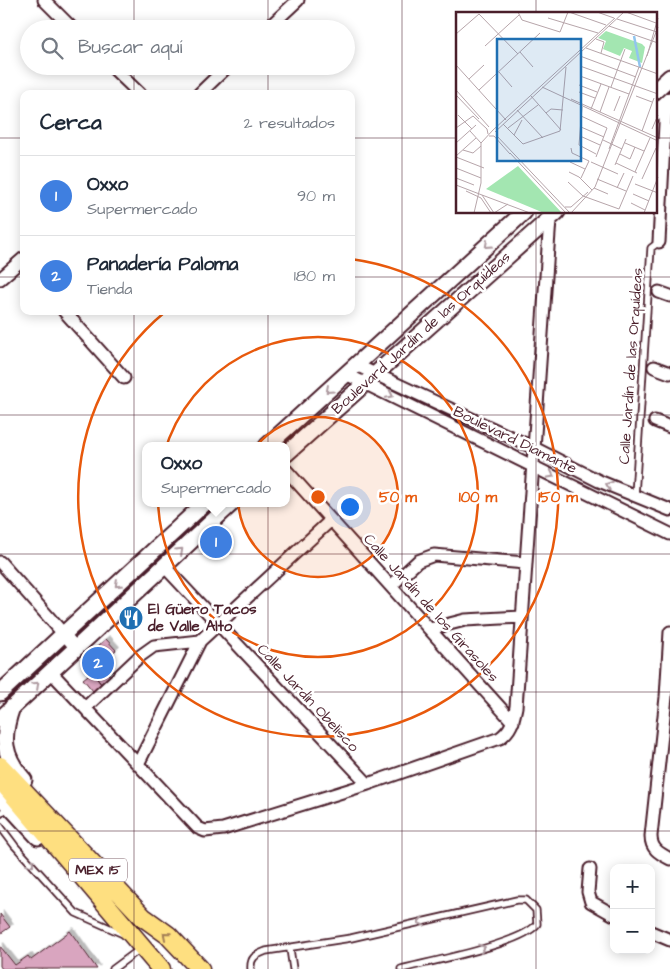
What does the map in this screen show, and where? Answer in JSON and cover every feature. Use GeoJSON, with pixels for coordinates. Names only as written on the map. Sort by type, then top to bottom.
{"type":"FeatureCollection","features":[{"type":"Feature","properties":{"kind":"main road","name":"MEX 15"},"geometry":{"type":"LineString","coordinates":[[5,765],[138,912],[168,935],[200,969]]}},
{"type":"Feature","properties":{"kind":"main road","name":"MEX 15"},"geometry":{"type":"LineString","coordinates":[[0,780],[161,969]]}},
{"type":"Feature","properties":{"kind":"street"},"geometry":{"type":"LineString","coordinates":[[44,0],[64,20]]}},
{"type":"Feature","properties":{"kind":"street"},"geometry":{"type":"LineString","coordinates":[[277,20],[298,0]]}},
{"type":"Feature","properties":{"kind":"street"},"geometry":{"type":"LineString","coordinates":[[121,75],[136,90]]}},
{"type":"Feature","properties":{"kind":"street"},"geometry":{"type":"LineString","coordinates":[[203,90],[219,75]]}},
{"type":"Feature","properties":{"kind":"street"},"geometry":{"type":"LineString","coordinates":[[658,88],[670,77]]}},
{"type":"Feature","properties":{"kind":"street"},"geometry":{"type":"LineString","coordinates":[[659,242],[665,216],[667,138],[664,106]]}},
{"type":"Feature","properties":{"kind":"street","name":"Boulevard Jardín de las Orquídeas"},"geometry":{"type":"LineString","coordinates":[[271,442],[522,214]]}},
{"type":"Feature","properties":{"kind":"street"},"geometry":{"type":"LineString","coordinates":[[50,671],[198,828],[205,831],[223,829],[368,784],[500,738],[511,729],[516,707],[532,465],[553,216]]}},
{"type":"Feature","properties":{"kind":"street","name":"Boulevard Jardín de las Orquídeas"},"geometry":{"type":"LineString","coordinates":[[290,450],[553,216]]}},
{"type":"Feature","properties":{"kind":"street"},"geometry":{"type":"LineString","coordinates":[[0,279],[20,264]]}},
{"type":"Feature","properties":{"kind":"street"},"geometry":{"type":"LineString","coordinates":[[68,315],[124,378]]}},
{"type":"Feature","properties":{"kind":"street"},"geometry":{"type":"LineString","coordinates":[[654,367],[670,373]]}},
{"type":"Feature","properties":{"kind":"street","name":"Boulevard Diamante"},"geometry":{"type":"LineString","coordinates":[[351,370],[534,448],[599,481],[670,510]]}},
{"type":"Feature","properties":{"kind":"street","name":"Boulevard Diamante"},"geometry":{"type":"LineString","coordinates":[[370,378],[532,465],[670,534]]}},
{"type":"Feature","properties":{"kind":"street"},"geometry":{"type":"LineString","coordinates":[[656,421],[670,426]]}},
{"type":"Feature","properties":{"kind":"street","name":"Calle Jardín de los Girasoles"},"geometry":{"type":"LineString","coordinates":[[290,474],[513,722]]}},
{"type":"Feature","properties":{"kind":"street"},"geometry":{"type":"LineString","coordinates":[[1,692],[201,507]]}},
{"type":"Feature","properties":{"kind":"street"},"geometry":{"type":"LineString","coordinates":[[0,718],[228,507]]}},
{"type":"Feature","properties":{"kind":"street"},"geometry":{"type":"LineString","coordinates":[[138,764],[200,640],[219,625],[331,520]]}},
{"type":"Feature","properties":{"kind":"street"},"geometry":{"type":"LineString","coordinates":[[391,586],[418,561],[434,555],[525,563]]}},
{"type":"Feature","properties":{"kind":"street"},"geometry":{"type":"LineString","coordinates":[[0,562],[76,648]]}},
{"type":"Feature","properties":{"kind":"street","name":"Calle Jardín Obelisco"},"geometry":{"type":"LineString","coordinates":[[164,566],[368,784]]}},
{"type":"Feature","properties":{"kind":"street"},"geometry":{"type":"LineString","coordinates":[[430,629],[465,620],[522,617]]}},
{"type":"Feature","properties":{"kind":"street"},"geometry":{"type":"LineString","coordinates":[[670,632],[668,697],[651,841],[657,852],[670,859]]}},
{"type":"Feature","properties":{"kind":"street"},"geometry":{"type":"LineString","coordinates":[[85,708],[140,656],[154,646],[200,640]]}},
{"type":"Feature","properties":{"kind":"street"},"geometry":{"type":"LineString","coordinates":[[5,765],[7,754],[6,732],[12,707]]}},
{"type":"Feature","properties":{"kind":"street"},"geometry":{"type":"LineString","coordinates":[[0,754],[5,765]]}},
{"type":"Feature","properties":{"kind":"street"},"geometry":{"type":"LineString","coordinates":[[658,771],[670,776]]}},
{"type":"Feature","properties":{"kind":"street"},"geometry":{"type":"LineString","coordinates":[[3,805],[137,942]]}},
{"type":"Feature","properties":{"kind":"street"},"geometry":{"type":"LineString","coordinates":[[590,869],[588,892],[590,902],[610,913]]}},
{"type":"Feature","properties":{"kind":"street"},"geometry":{"type":"LineString","coordinates":[[655,934],[670,940]]}},
{"type":"Feature","properties":{"kind":"lane","name":"Calle Jardín de las Orquídeas"},"geometry":{"type":"LineString","coordinates":[[635,495],[651,248],[659,242]]}},
{"type":"Feature","properties":{"kind":"lane"},"geometry":{"type":"LineString","coordinates":[[0,826],[76,913],[137,942],[112,969]]}},
{"type":"Feature","properties":{"kind":"lane"},"geometry":{"type":"LineString","coordinates":[[251,969],[251,962],[259,954],[351,938],[517,900],[526,900],[536,910],[537,924],[526,934],[470,952],[401,969]]}},
{"type":"Feature","properties":{"kind":"lane"},"geometry":{"type":"LineString","coordinates":[[290,949],[293,969]]}},
{"type":"Feature","properties":{"kind":"building"},"geometry":{"type":"Polygon","coordinates":[[[106,639],[116,650],[101,663],[91,652],[106,639]]]}},
{"type":"Feature","properties":{"kind":"building"},"geometry":{"type":"Polygon","coordinates":[[[101,664],[111,677],[101,684],[92,672],[101,664]]]}},
{"type":"Feature","properties":{"kind":"building"},"geometry":{"type":"Polygon","coordinates":[[[92,672],[102,685],[93,691],[83,679],[92,672]]]}},
{"type":"Feature","properties":{"kind":"building"},"geometry":{"type":"Polygon","coordinates":[[[0,914],[10,927],[0,934],[0,914]]]}},
{"type":"Feature","properties":{"kind":"building"},"geometry":{"type":"Polygon","coordinates":[[[70,931],[97,969],[2,969],[0,966],[0,946],[15,965],[28,956],[31,960],[70,931]]]}},
{"type":"Feature","properties":{"kind":"place","name":"Oxxo"},"geometry":{"type":"Point","coordinates":[216,542]}},
{"type":"Feature","properties":{"kind":"place","name":"El Güero Tacos de Valle Alto"},"geometry":{"type":"Point","coordinates":[131,618]}},
{"type":"Feature","properties":{"kind":"place","name":"Panadería Paloma"},"geometry":{"type":"Point","coordinates":[98,663]}}]}
